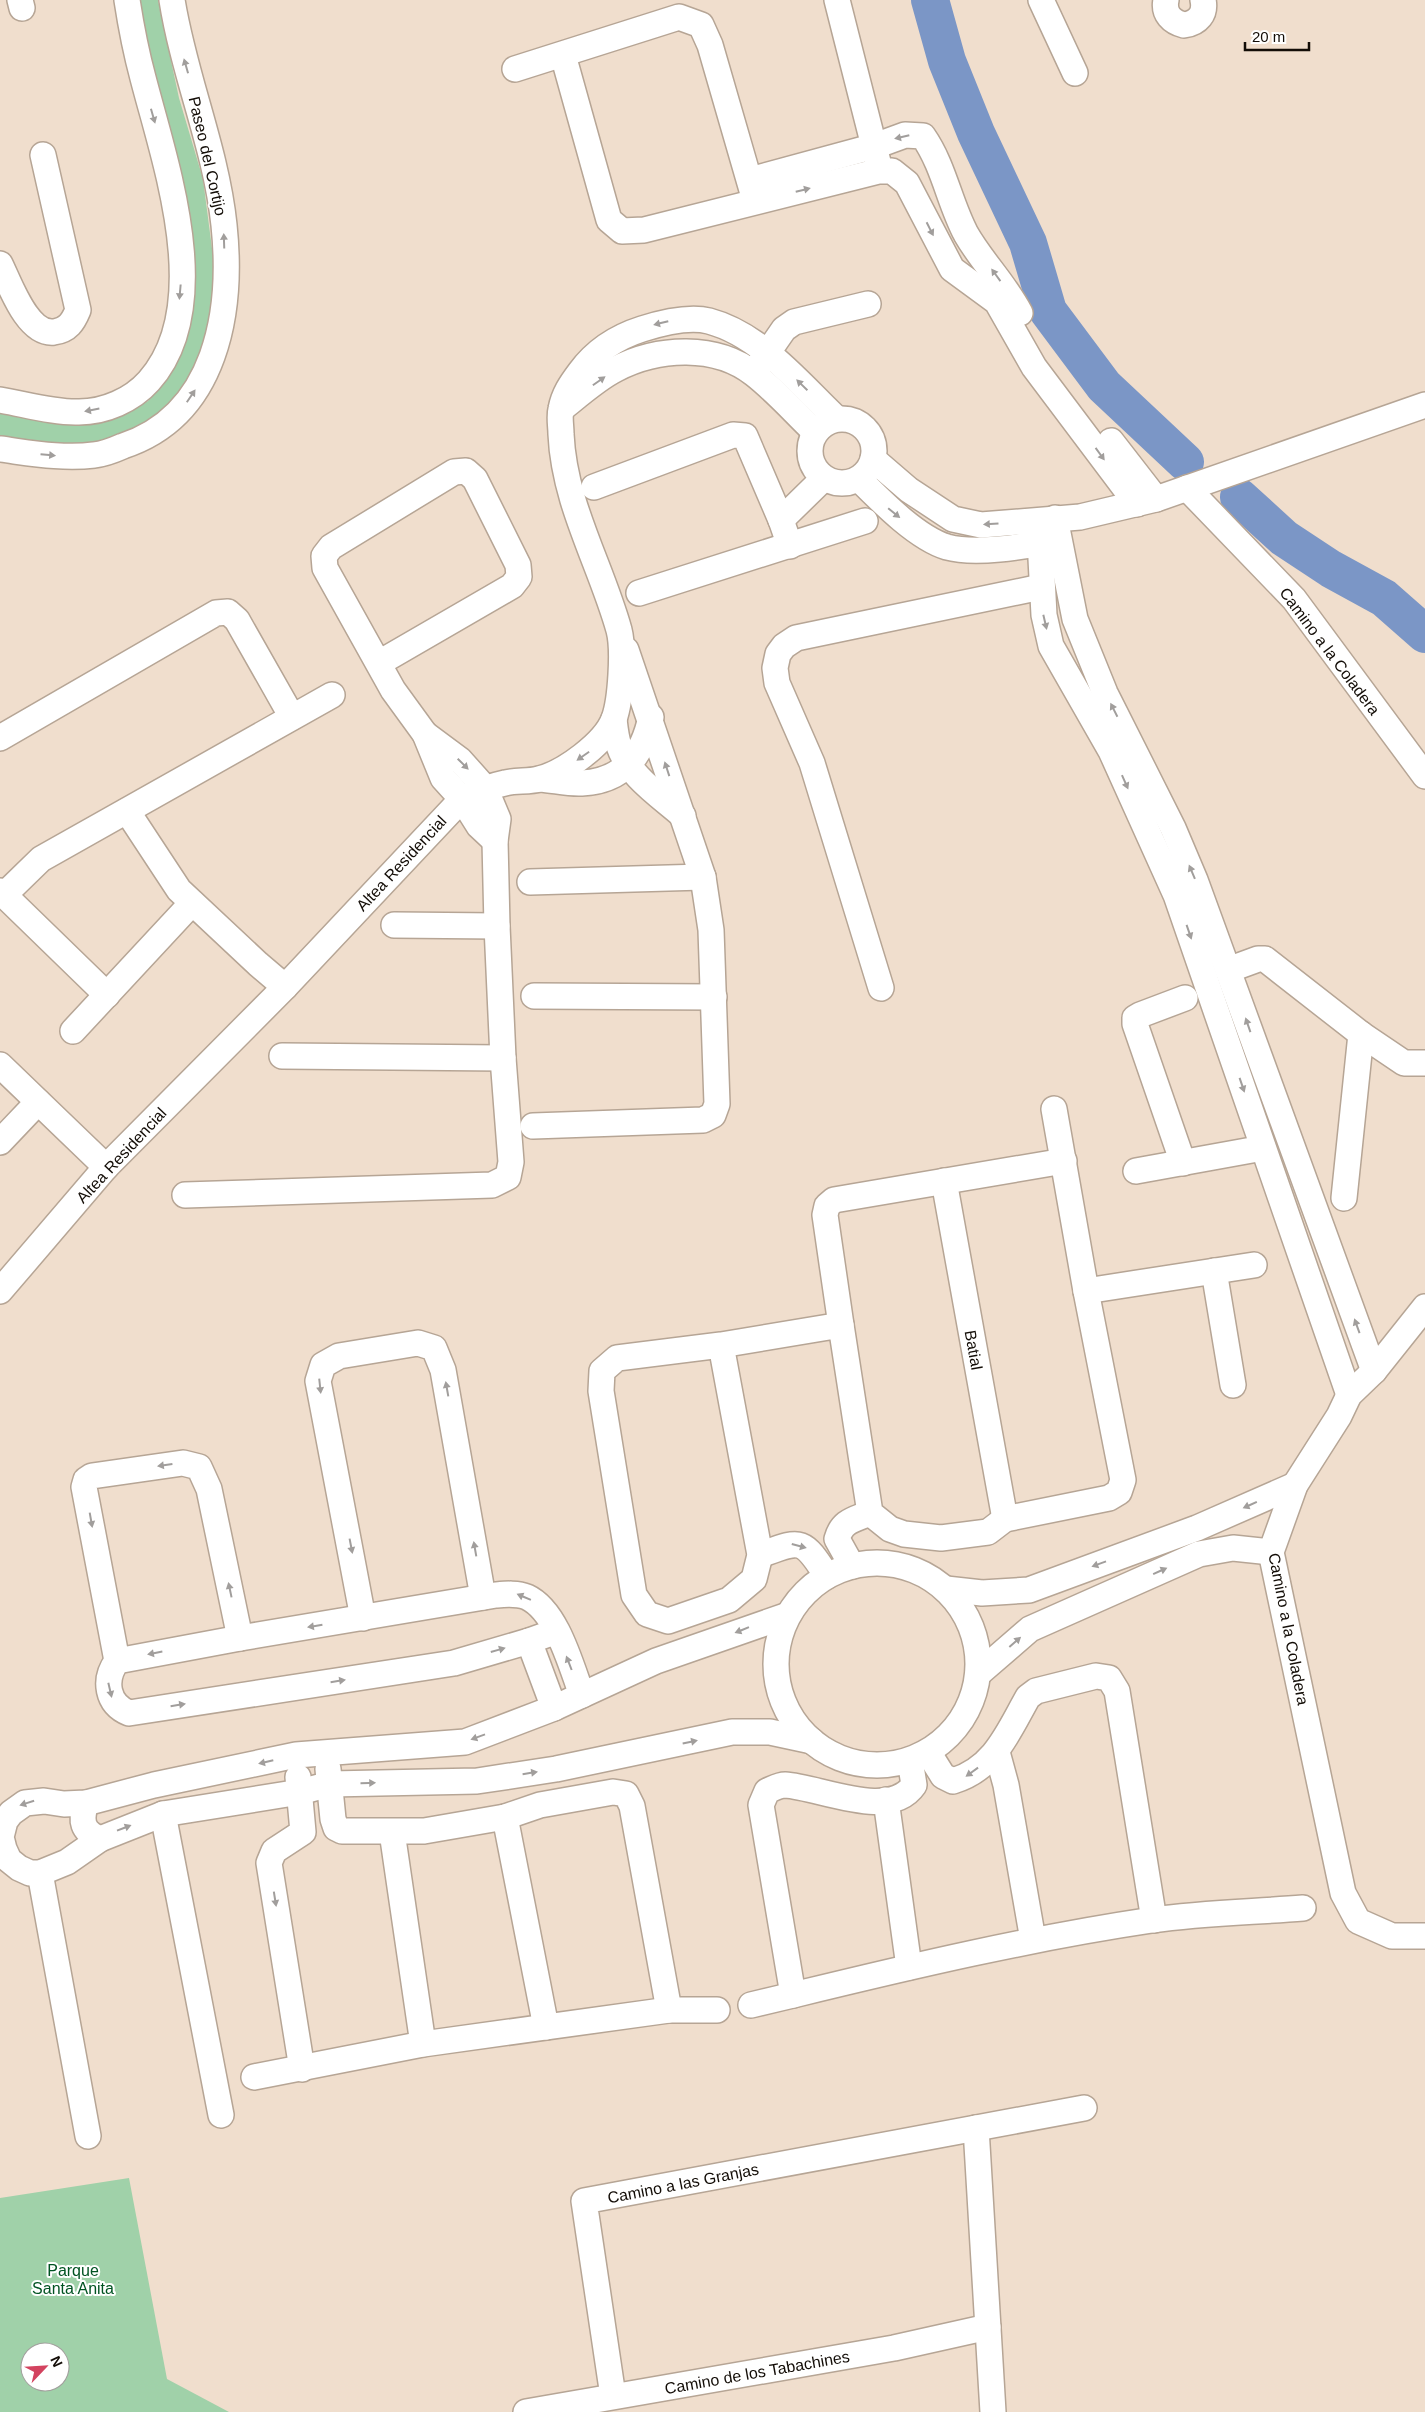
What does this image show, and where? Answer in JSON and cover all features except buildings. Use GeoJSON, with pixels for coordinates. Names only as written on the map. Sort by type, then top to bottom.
{"type":"FeatureCollection","features":[{"type":"Feature","properties":{"kind":"street"},"geometry":{"type":"LineString","coordinates":[[0,400],[79,412],[116,405],[139,392],[160,368],[177,328],[183,267],[178,212],[134,45],[127,0]]}},
{"type":"Feature","properties":{"kind":"street","name":"Paseo del Cortijo"},"geometry":{"type":"LineString","coordinates":[[0,449],[55,456],[75,456],[95,455],[135,443],[174,419],[208,370],[219,332],[225,281],[224,225],[214,169],[184,58],[172,0]]}},
{"type":"Feature","properties":{"kind":"street"},"geometry":{"type":"LineString","coordinates":[[837,0],[875,146],[879,171]]}},
{"type":"Feature","properties":{"kind":"street"},"geometry":{"type":"LineString","coordinates":[[1041,0],[1075,73]]}},
{"type":"Feature","properties":{"kind":"street"},"geometry":{"type":"LineString","coordinates":[[1166,0],[1166,12],[1170,19],[1184,25],[1198,20],[1203,13],[1203,0]]}},
{"type":"Feature","properties":{"kind":"street"},"geometry":{"type":"LineString","coordinates":[[515,70],[679,17],[701,25],[710,45],[753,190]]}},
{"type":"Feature","properties":{"kind":"street"},"geometry":{"type":"LineString","coordinates":[[564,55],[610,220],[622,231],[644,230],[905,135],[923,136],[935,153],[954,208],[967,235],[1010,294],[1038,347],[1147,502]]}},
{"type":"Feature","properties":{"kind":"street"},"geometry":{"type":"LineString","coordinates":[[0,264],[25,314],[36,328],[49,332],[62,330],[73,322],[78,310],[43,155]]}},
{"type":"Feature","properties":{"kind":"street"},"geometry":{"type":"LineString","coordinates":[[753,190],[879,171],[892,171],[907,183],[952,269],[997,302],[1034,367],[1147,502]]}},
{"type":"Feature","properties":{"kind":"street"},"geometry":{"type":"LineString","coordinates":[[753,374],[784,329],[794,322],[868,304]]}},
{"type":"Feature","properties":{"kind":"street","name":"Altea Residencial"},"geometry":{"type":"LineString","coordinates":[[0,1291],[106,1167],[285,987],[462,799],[485,788],[506,782],[540,779],[588,752],[603,738],[614,719],[621,676],[620,632],[582,530],[562,456],[560,410],[567,390],[587,363],[611,342],[666,321],[708,321],[742,336],[768,353],[837,419]]}},
{"type":"Feature","properties":{"kind":"street"},"geometry":{"type":"LineString","coordinates":[[560,410],[616,369],[651,355],[704,353],[729,360],[753,374],[815,432]]}},
{"type":"Feature","properties":{"kind":"street"},"geometry":{"type":"LineString","coordinates":[[859,479],[892,511],[916,530],[946,546],[978,550],[1048,531],[1080,517],[1147,502],[1425,405]]}},
{"type":"Feature","properties":{"kind":"street"},"geometry":{"type":"LineString","coordinates":[[837,419],[850,420],[866,430],[874,447],[873,460],[859,479],[847,483],[835,483],[824,478],[815,469],[810,457],[810,444],[815,432],[825,423],[837,419]]}},
{"type":"Feature","properties":{"kind":"street"},"geometry":{"type":"LineString","coordinates":[[594,488],[733,435],[745,436],[782,520],[790,546]]}},
{"type":"Feature","properties":{"kind":"street"},"geometry":{"type":"LineString","coordinates":[[873,460],[909,490],[953,519],[981,525],[1048,531]]}},
{"type":"Feature","properties":{"kind":"street"},"geometry":{"type":"LineString","coordinates":[[379,663],[512,586],[519,576],[518,565],[475,478],[466,471],[454,472],[331,547],[324,556],[325,568],[393,690],[424,734],[443,778],[462,799],[479,826],[495,841]]}},
{"type":"Feature","properties":{"kind":"street"},"geometry":{"type":"LineString","coordinates":[[782,520],[824,478]]}},
{"type":"Feature","properties":{"kind":"street","name":"Camino a la Coladera"},"geometry":{"type":"LineString","coordinates":[[1186,488],[1294,599],[1425,776]]}},
{"type":"Feature","properties":{"kind":"street"},"geometry":{"type":"LineString","coordinates":[[639,593],[865,521]]}},
{"type":"Feature","properties":{"kind":"street"},"geometry":{"type":"LineString","coordinates":[[1048,531],[1041,587],[1044,615],[1051,646],[1120,746],[1177,837],[1195,880],[1294,1158],[1374,1371]]}},
{"type":"Feature","properties":{"kind":"street"},"geometry":{"type":"LineString","coordinates":[[1048,531],[1075,619],[1105,693],[1120,746],[1176,896],[1350,1395]]}},
{"type":"Feature","properties":{"kind":"street"},"geometry":{"type":"LineString","coordinates":[[881,988],[812,763],[777,683],[774,668],[778,654],[784,646],[796,638],[1041,587]]}},
{"type":"Feature","properties":{"kind":"street"},"geometry":{"type":"LineString","coordinates":[[0,738],[216,613],[228,612],[237,620],[292,717]]}},
{"type":"Feature","properties":{"kind":"street"},"geometry":{"type":"LineString","coordinates":[[534,1126],[702,1120],[713,1115],[717,1104],[712,930],[703,877],[651,717],[620,632]]}},
{"type":"Feature","properties":{"kind":"street"},"geometry":{"type":"LineString","coordinates":[[107,995],[2,893],[40,860],[332,695]]}},
{"type":"Feature","properties":{"kind":"street"},"geometry":{"type":"LineString","coordinates":[[540,779],[582,783],[604,779],[629,766],[642,748],[651,717]]}},
{"type":"Feature","properties":{"kind":"street"},"geometry":{"type":"LineString","coordinates":[[614,719],[618,744],[629,766],[637,776],[682,816]]}},
{"type":"Feature","properties":{"kind":"street"},"geometry":{"type":"LineString","coordinates":[[185,1195],[492,1185],[508,1177],[511,1162],[503,1058],[497,926],[495,841],[498,819],[485,788],[460,760],[424,734]]}},
{"type":"Feature","properties":{"kind":"street"},"geometry":{"type":"LineString","coordinates":[[127,811],[179,890],[285,987]]}},
{"type":"Feature","properties":{"kind":"street"},"geometry":{"type":"LineString","coordinates":[[530,882],[703,877]]}},
{"type":"Feature","properties":{"kind":"street"},"geometry":{"type":"LineString","coordinates":[[73,1031],[192,903]]}},
{"type":"Feature","properties":{"kind":"street"},"geometry":{"type":"LineString","coordinates":[[394,925],[497,926]]}},
{"type":"Feature","properties":{"kind":"street"},"geometry":{"type":"LineString","coordinates":[[1228,970],[1258,958],[1264,959],[1361,1034],[1404,1063],[1425,1063]]}},
{"type":"Feature","properties":{"kind":"street"},"geometry":{"type":"LineString","coordinates":[[534,996],[714,997]]}},
{"type":"Feature","properties":{"kind":"street"},"geometry":{"type":"LineString","coordinates":[[1183,1163],[1134,1024],[1136,1018],[1140,1015],[1185,998]]}},
{"type":"Feature","properties":{"kind":"street"},"geometry":{"type":"LineString","coordinates":[[1344,1198],[1361,1034]]}},
{"type":"Feature","properties":{"kind":"street"},"geometry":{"type":"LineString","coordinates":[[282,1056],[503,1058]]}},
{"type":"Feature","properties":{"kind":"street"},"geometry":{"type":"LineString","coordinates":[[0,1065],[106,1167]]}},
{"type":"Feature","properties":{"kind":"street"},"geometry":{"type":"LineString","coordinates":[[0,1142],[38,1102]]}},
{"type":"Feature","properties":{"kind":"street"},"geometry":{"type":"LineString","coordinates":[[1054,1110],[1064,1161],[1086,1291],[1123,1480],[1119,1492],[1109,1498],[1005,1519],[988,1532],[941,1538],[904,1534],[890,1529],[870,1514],[825,1215],[827,1206],[834,1200],[1064,1161]]}},
{"type":"Feature","properties":{"kind":"street"},"geometry":{"type":"LineString","coordinates":[[1136,1171],[1183,1163],[1267,1157],[1294,1158]]}},
{"type":"Feature","properties":{"kind":"street","name":"Batial"},"geometry":{"type":"LineString","coordinates":[[944,1181],[1005,1519]]}},
{"type":"Feature","properties":{"kind":"street"},"geometry":{"type":"LineString","coordinates":[[1086,1291],[1254,1265]]}},
{"type":"Feature","properties":{"kind":"street"},"geometry":{"type":"LineString","coordinates":[[1214,1271],[1233,1385]]}},
{"type":"Feature","properties":{"kind":"street","name":"Camino a la Coladera"},"geometry":{"type":"LineString","coordinates":[[1425,1307],[1374,1371],[1350,1395],[1339,1416],[1295,1485],[1271,1552],[1343,1893],[1358,1921],[1392,1936],[1425,1936]]}},
{"type":"Feature","properties":{"kind":"street"},"geometry":{"type":"LineString","coordinates":[[721,1345],[760,1555],[754,1579],[729,1600],[668,1621],[647,1614],[634,1595],[601,1391],[602,1371],[617,1358],[721,1345],[841,1325]]}},
{"type":"Feature","properties":{"kind":"street"},"geometry":{"type":"LineString","coordinates":[[363,1618],[318,1381],[323,1365],[339,1356],[418,1343],[434,1348],[443,1370],[483,1597]]}},
{"type":"Feature","properties":{"kind":"street"},"geometry":{"type":"LineString","coordinates":[[240,1638],[209,1489],[199,1467],[183,1462],[92,1476],[86,1480],[84,1487],[117,1661],[109,1675],[110,1695],[120,1709],[129,1713],[454,1663],[529,1642],[557,1631]]}},
{"type":"Feature","properties":{"kind":"street"},"geometry":{"type":"LineString","coordinates":[[946,1589],[982,1593],[1029,1590],[1197,1528],[1295,1485]]}},
{"type":"Feature","properties":{"kind":"street"},"geometry":{"type":"LineString","coordinates":[[852,1566],[837,1539],[840,1528],[849,1522],[870,1514]]}},
{"type":"Feature","properties":{"kind":"street"},"geometry":{"type":"LineString","coordinates":[[760,1555],[790,1544],[799,1544],[807,1548],[826,1576]]}},
{"type":"Feature","properties":{"kind":"street"},"geometry":{"type":"LineString","coordinates":[[978,1674],[1030,1628],[1199,1554],[1232,1548],[1271,1552]]}},
{"type":"Feature","properties":{"kind":"street"},"geometry":{"type":"LineString","coordinates":[[879,1562],[897,1565],[931,1578],[946,1589],[962,1610],[974,1636],[978,1654],[978,1674],[974,1693],[967,1711],[956,1727],[919,1756],[891,1764],[872,1765],[853,1762],[835,1756],[812,1741],[794,1720],[779,1687],[776,1668],[781,1632],[788,1615],[799,1600],[826,1576],[852,1566],[879,1562]]}},
{"type":"Feature","properties":{"kind":"street"},"geometry":{"type":"LineString","coordinates":[[117,1661],[483,1597],[516,1594],[528,1598],[540,1607],[557,1631],[582,1695]]}},
{"type":"Feature","properties":{"kind":"street"},"geometry":{"type":"LineString","coordinates":[[788,1615],[656,1661],[554,1708],[465,1742],[296,1755],[154,1785],[86,1803],[35,1801],[18,1806],[8,1817],[2,1837],[4,1849],[10,1860],[19,1868],[30,1873],[40,1873],[67,1862],[100,1838],[163,1814],[300,1792],[330,1784],[477,1781],[556,1768],[732,1732],[770,1732],[812,1741]]}},
{"type":"Feature","properties":{"kind":"street"},"geometry":{"type":"LineString","coordinates":[[529,1642],[554,1708]]}},
{"type":"Feature","properties":{"kind":"street"},"geometry":{"type":"LineString","coordinates":[[919,1756],[943,1776],[953,1780],[967,1776],[997,1752],[1028,1697],[1036,1691],[1096,1676],[1109,1678],[1117,1691],[1154,1920]]}},
{"type":"Feature","properties":{"kind":"street"},"geometry":{"type":"LineString","coordinates":[[325,1752],[330,1784],[332,1818],[336,1828],[342,1831],[424,1831],[505,1817],[540,1805],[612,1792],[626,1794],[632,1806],[669,2010]]}},
{"type":"Feature","properties":{"kind":"street"},"geometry":{"type":"LineString","coordinates":[[997,1752],[1006,1785],[1033,1940]]}},
{"type":"Feature","properties":{"kind":"street"},"geometry":{"type":"LineString","coordinates":[[296,1755],[303,1832],[274,1851],[269,1863],[302,2069]]}},
{"type":"Feature","properties":{"kind":"street"},"geometry":{"type":"LineString","coordinates":[[793,1995],[762,1805],[767,1791],[783,1785],[854,1800],[886,1800],[908,1794],[914,1785],[919,1756]]}},
{"type":"Feature","properties":{"kind":"street"},"geometry":{"type":"LineString","coordinates":[[886,1800],[909,1966]]}},
{"type":"Feature","properties":{"kind":"street"},"geometry":{"type":"LineString","coordinates":[[86,1803],[82,1814],[84,1828],[91,1835],[100,1838]]}},
{"type":"Feature","properties":{"kind":"street"},"geometry":{"type":"LineString","coordinates":[[163,1814],[221,2115]]}},
{"type":"Feature","properties":{"kind":"street"},"geometry":{"type":"LineString","coordinates":[[505,1817],[546,2027]]}},
{"type":"Feature","properties":{"kind":"street"},"geometry":{"type":"LineString","coordinates":[[392,1832],[423,2044]]}},
{"type":"Feature","properties":{"kind":"street"},"geometry":{"type":"LineString","coordinates":[[40,1873],[88,2136]]}},
{"type":"Feature","properties":{"kind":"street"},"geometry":{"type":"LineString","coordinates":[[751,2005],[909,1966],[1033,1940],[1154,1920],[1303,1908]]}},
{"type":"Feature","properties":{"kind":"street"},"geometry":{"type":"LineString","coordinates":[[254,2077],[423,2044],[669,2010],[717,2010]]}},
{"type":"Feature","properties":{"kind":"street","name":"Camino a las Granjas"},"geometry":{"type":"LineString","coordinates":[[613,2396],[584,2201],[1084,2108]]}},
{"type":"Feature","properties":{"kind":"street"},"geometry":{"type":"LineString","coordinates":[[976,2128],[993,2412]]}},
{"type":"Feature","properties":{"kind":"street","name":"Camino de los Tabachines"},"geometry":{"type":"LineString","coordinates":[[526,2412],[894,2348],[988,2327]]}},
{"type":"Feature","properties":{"kind":"green space"},"geometry":{"type":"Polygon","coordinates":[[[135,0],[158,0],[179,98],[203,179],[217,287],[202,363],[169,410],[136,435],[90,447],[0,441],[0,412],[82,424],[122,416],[148,401],[168,376],[183,346],[190,317],[195,265],[181,182],[135,0]]]}},
{"type":"Feature","properties":{"kind":"green space","name":"Parque Santa Anita"},"geometry":{"type":"Polygon","coordinates":[[[129,2178],[167,2379],[229,2412],[0,2412],[0,2198],[129,2178]]]}},
{"type":"Feature","properties":{"kind":"waterway"},"geometry":{"type":"LineString","coordinates":[[930,0],[947,61],[976,133],[1028,243],[1048,311],[1104,386],[1185,462]]}},
{"type":"Feature","properties":{"kind":"waterway"},"geometry":{"type":"LineString","coordinates":[[1239,497],[1284,538],[1331,569],[1384,598],[1425,634]]}}]}
